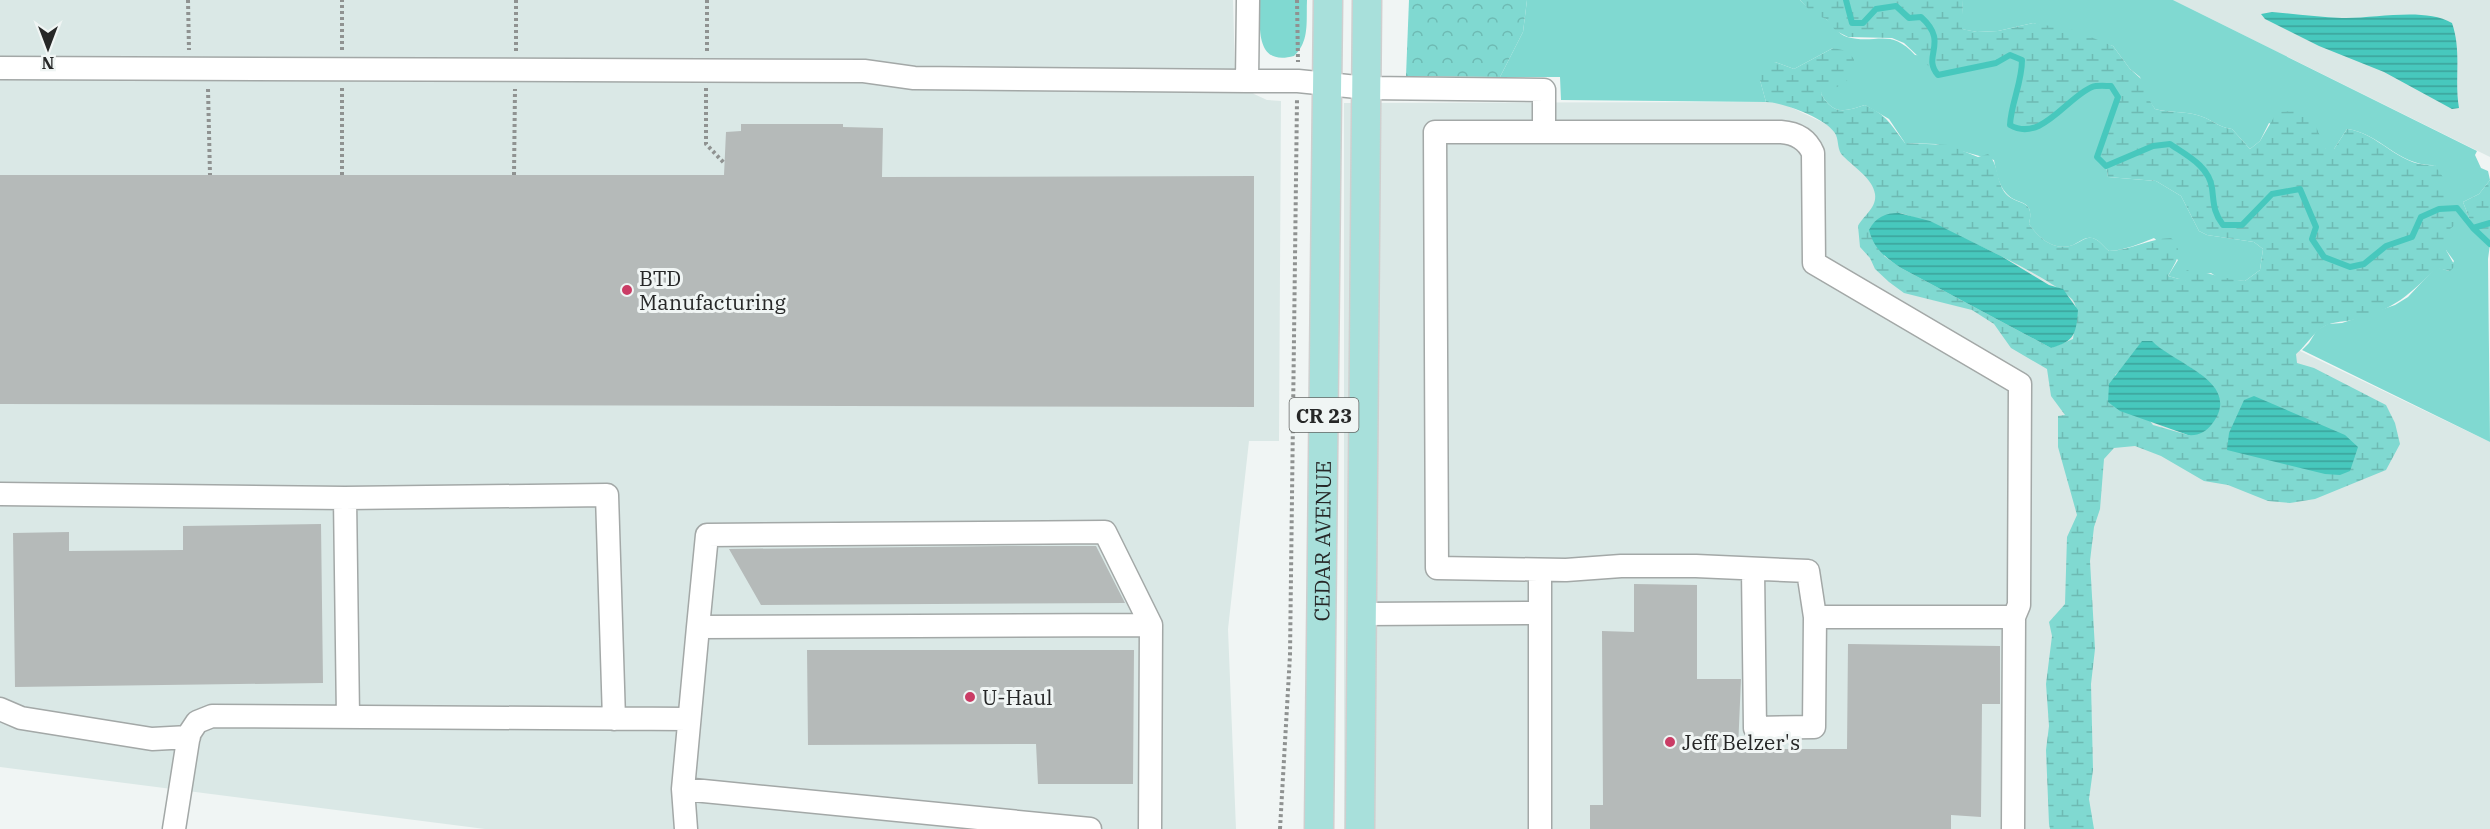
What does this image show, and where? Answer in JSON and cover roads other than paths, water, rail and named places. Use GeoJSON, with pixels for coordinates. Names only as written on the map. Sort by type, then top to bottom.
{"type":"FeatureCollection","features":[{"type":"Feature","properties":{"kind":"main road","name":"CEDAR AVENUE"},"geometry":{"type":"LineString","coordinates":[[1319,829],[1328,0]]}},
{"type":"Feature","properties":{"kind":"main road","name":"CEDAR AVENUE"},"geometry":{"type":"LineString","coordinates":[[1360,829],[1368,0]]}},
{"type":"Feature","properties":{"kind":"lane"},"geometry":{"type":"LineString","coordinates":[[1247,81],[1248,0]]}},
{"type":"Feature","properties":{"kind":"lane"},"geometry":{"type":"LineString","coordinates":[[0,68],[864,71],[914,78],[1298,81],[1367,88],[1544,90],[1544,132]]}},
{"type":"Feature","properties":{"kind":"lane"},"geometry":{"type":"LineString","coordinates":[[1753,570],[1755,728],[1814,727],[1815,617],[1808,571],[1696,566],[1540,570],[1437,568],[1435,132],[1781,132],[1798,135],[1814,153],[1814,263],[2020,384],[2019,605],[2014,617],[2013,829]]}},
{"type":"Feature","properties":{"kind":"lane"},"geometry":{"type":"LineString","coordinates":[[0,494],[345,498],[607,495],[614,719]]}},
{"type":"Feature","properties":{"kind":"lane"},"geometry":{"type":"LineString","coordinates":[[345,498],[348,717]]}},
{"type":"Feature","properties":{"kind":"lane"},"geometry":{"type":"LineString","coordinates":[[686,829],[683,789],[688,719],[707,535],[1105,532],[1151,625],[1150,829]]}},
{"type":"Feature","properties":{"kind":"lane"},"geometry":{"type":"LineString","coordinates":[[1540,570],[1540,829]]}},
{"type":"Feature","properties":{"kind":"lane"},"geometry":{"type":"LineString","coordinates":[[1362,614],[1540,613]]}},
{"type":"Feature","properties":{"kind":"lane"},"geometry":{"type":"LineString","coordinates":[[1815,617],[2014,617]]}},
{"type":"Feature","properties":{"kind":"lane"},"geometry":{"type":"LineString","coordinates":[[698,627],[1151,625]]}},
{"type":"Feature","properties":{"kind":"lane"},"geometry":{"type":"LineString","coordinates":[[0,709],[21,718],[152,739],[189,737]]}},
{"type":"Feature","properties":{"kind":"lane"},"geometry":{"type":"LineString","coordinates":[[174,829],[189,737],[197,722],[212,716],[688,719]]}},
{"type":"Feature","properties":{"kind":"lane"},"geometry":{"type":"LineString","coordinates":[[683,789],[1090,829]]}},
{"type":"Feature","properties":{"kind":"waterway"},"geometry":{"type":"LineString","coordinates":[[1846,0],[1852,23],[1863,23],[1876,9],[1896,6],[1909,18],[1921,17],[1934,34],[1932,62],[1938,75],[1996,63],[2010,55],[2022,60],[2010,125],[2021,129],[2043,124],[2092,87],[2111,86],[2118,97],[2097,157],[2106,166],[2153,146],[2170,144],[2196,162],[2206,173],[2210,180],[2216,212],[2223,225],[2242,225],[2272,194],[2300,189],[2316,227],[2312,239],[2324,257],[2350,267],[2364,264],[2386,246],[2412,237],[2421,217],[2439,209],[2457,208],[2473,228],[2490,223]]}},
{"type":"Feature","properties":{"kind":"waterway"},"geometry":{"type":"LineString","coordinates":[[2473,228],[2490,244]]}},
{"type":"Feature","properties":{"kind":"place","name":"BTD Manufacturing"},"geometry":{"type":"Point","coordinates":[627,290]}},
{"type":"Feature","properties":{"kind":"place","name":"U-Haul"},"geometry":{"type":"Point","coordinates":[970,697]}},
{"type":"Feature","properties":{"kind":"place","name":"Jeff Belzer's"},"geometry":{"type":"Point","coordinates":[1670,742]}}]}
